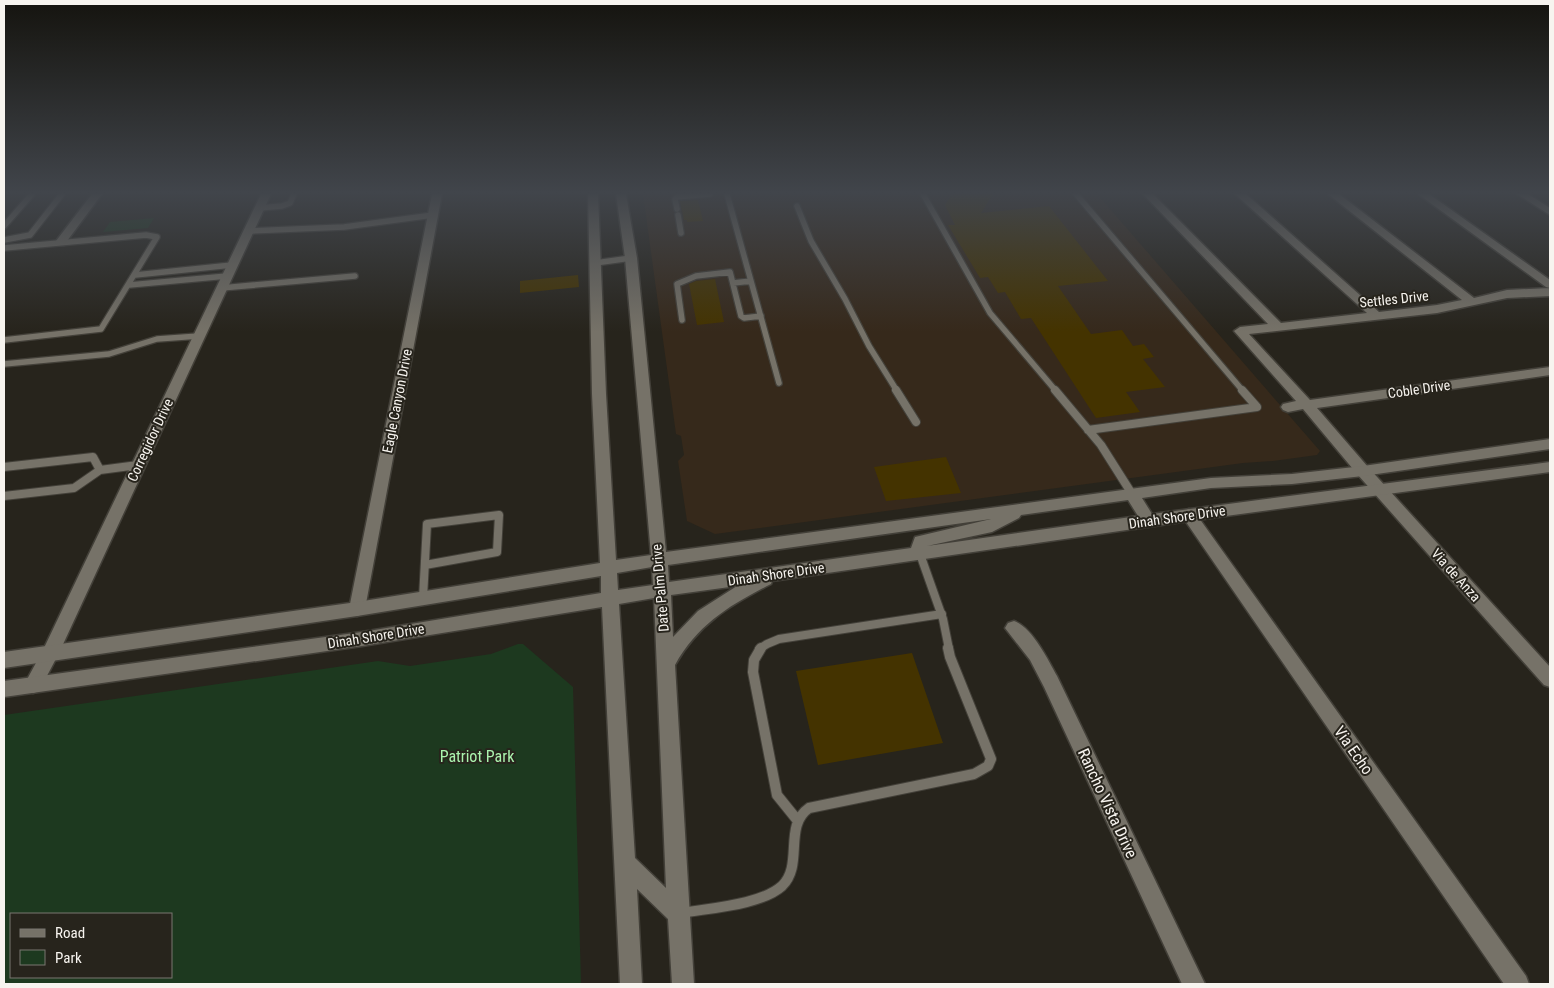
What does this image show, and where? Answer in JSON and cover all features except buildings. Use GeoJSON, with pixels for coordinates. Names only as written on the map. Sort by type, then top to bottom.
{"type":"FeatureCollection","features":[{"type":"Feature","properties":{"kind":"main road","name":"Corregidor Drive"},"geometry":{"type":"LineString","coordinates":[[33,685],[50,653],[245,240]]}},
{"type":"Feature","properties":{"kind":"main road","name":"Eagle Canyon Drive"},"geometry":{"type":"LineString","coordinates":[[357,609],[428,240]]}},
{"type":"Feature","properties":{"kind":"main road"},"geometry":{"type":"LineString","coordinates":[[594,240],[599,394],[631,984]]}},
{"type":"Feature","properties":{"kind":"main road","name":"Date Palm Drive"},"geometry":{"type":"LineString","coordinates":[[628,240],[662,590],[683,984]]}},
{"type":"Feature","properties":{"kind":"main road"},"geometry":{"type":"LineString","coordinates":[[1193,240],[1278,327]]}},
{"type":"Feature","properties":{"kind":"main road"},"geometry":{"type":"LineString","coordinates":[[1292,240],[1377,316]]}},
{"type":"Feature","properties":{"kind":"main road"},"geometry":{"type":"LineString","coordinates":[[1392,240],[1472,302]]}},
{"type":"Feature","properties":{"kind":"main road"},"geometry":{"type":"LineString","coordinates":[[1487,240],[1550,285]]}},
{"type":"Feature","properties":{"kind":"main road","name":"Settles Drive"},"geometry":{"type":"LineString","coordinates":[[1240,332],[1437,309],[1507,294],[1550,292]]}},
{"type":"Feature","properties":{"kind":"main road","name":"Via de Anza"},"geometry":{"type":"LineString","coordinates":[[1240,332],[1550,679]]}},
{"type":"Feature","properties":{"kind":"main road","name":"Coble Drive"},"geometry":{"type":"LineString","coordinates":[[1288,407],[1550,371]]}},
{"type":"Feature","properties":{"kind":"main road","name":"Dinah Shore Drive"},"geometry":{"type":"LineString","coordinates":[[4,660],[357,609],[658,560],[1212,483],[1292,479],[1363,471],[1550,444]]}},
{"type":"Feature","properties":{"kind":"main road","name":"Dinah Shore Drive"},"geometry":{"type":"LineString","coordinates":[[4,689],[362,639],[662,590],[1189,515],[1550,467]]}},
{"type":"Feature","properties":{"kind":"main road"},"geometry":{"type":"LineString","coordinates":[[1262,505],[1282,493],[1349,483],[1361,477],[1363,471]]}},
{"type":"Feature","properties":{"kind":"main road"},"geometry":{"type":"LineString","coordinates":[[1132,494],[1148,521]]}},
{"type":"Feature","properties":{"kind":"main road"},"geometry":{"type":"LineString","coordinates":[[920,554],[918,547],[921,541],[992,526],[1022,510]]}},
{"type":"Feature","properties":{"kind":"main road","name":"Via Echo"},"geometry":{"type":"LineString","coordinates":[[1189,515],[1518,984]]}},
{"type":"Feature","properties":{"kind":"main road"},"geometry":{"type":"LineString","coordinates":[[665,664],[685,633],[696,622],[731,598],[775,574]]}},
{"type":"Feature","properties":{"kind":"main road","name":"Rancho Vista Drive"},"geometry":{"type":"LineString","coordinates":[[1014,628],[1036,655],[1051,682],[1194,984]]}},
{"type":"Feature","properties":{"kind":"main road"},"geometry":{"type":"LineString","coordinates":[[624,862],[678,914]]}},
{"type":"Feature","properties":{"kind":"lane"},"geometry":{"type":"LineString","coordinates":[[4,248],[94,240]]}},
{"type":"Feature","properties":{"kind":"lane"},"geometry":{"type":"LineString","coordinates":[[4,340],[101,329],[155,240]]}},
{"type":"Feature","properties":{"kind":"lane"},"geometry":{"type":"LineString","coordinates":[[740,240],[779,383]]}},
{"type":"Feature","properties":{"kind":"lane"},"geometry":{"type":"LineString","coordinates":[[812,240],[846,299],[869,346],[916,422]]}},
{"type":"Feature","properties":{"kind":"lane"},"geometry":{"type":"LineString","coordinates":[[947,240],[990,313],[1101,445],[1132,494]]}},
{"type":"Feature","properties":{"kind":"lane"},"geometry":{"type":"LineString","coordinates":[[1088,430],[1257,407],[1115,240]]}},
{"type":"Feature","properties":{"kind":"lane"},"geometry":{"type":"LineString","coordinates":[[595,263],[631,258]]}},
{"type":"Feature","properties":{"kind":"lane"},"geometry":{"type":"LineString","coordinates":[[135,274],[181,270],[227,276]]}},
{"type":"Feature","properties":{"kind":"lane"},"geometry":{"type":"LineString","coordinates":[[176,280],[181,270]]}},
{"type":"Feature","properties":{"kind":"lane"},"geometry":{"type":"LineString","coordinates":[[682,320],[677,284],[683,279],[696,275],[730,272],[740,316],[744,318],[761,316]]}},
{"type":"Feature","properties":{"kind":"lane"},"geometry":{"type":"LineString","coordinates":[[129,285],[227,276],[355,276]]}},
{"type":"Feature","properties":{"kind":"lane"},"geometry":{"type":"LineString","coordinates":[[732,283],[751,281]]}},
{"type":"Feature","properties":{"kind":"lane"},"geometry":{"type":"LineString","coordinates":[[4,364],[109,354],[157,339],[199,336]]}},
{"type":"Feature","properties":{"kind":"lane"},"geometry":{"type":"LineString","coordinates":[[4,467],[93,458],[100,470]]}},
{"type":"Feature","properties":{"kind":"lane"},"geometry":{"type":"LineString","coordinates":[[4,496],[74,488],[100,470],[138,465]]}},
{"type":"Feature","properties":{"kind":"lane"},"geometry":{"type":"LineString","coordinates":[[423,598],[427,524],[499,515],[497,552],[425,564]]}},
{"type":"Feature","properties":{"kind":"lane"},"geometry":{"type":"LineString","coordinates":[[678,914],[771,894],[784,885],[790,871],[798,821],[808,808],[974,774],[988,766],[991,758],[950,657],[942,614],[920,554]]}},
{"type":"Feature","properties":{"kind":"lane"},"geometry":{"type":"LineString","coordinates":[[798,821],[777,795],[753,672],[753,660],[761,646],[779,639],[942,614]]}},
{"type":"Feature","properties":{"kind":"shaded area"},"geometry":{"type":"Polygon","coordinates":[[[649,240],[1137,240],[1320,451],[1317,455],[1243,463],[715,534],[687,521],[678,461],[684,455],[681,436],[676,434],[649,240]]]}},
{"type":"Feature","properties":{"kind":"green space","name":"Patriot Park"},"geometry":{"type":"Polygon","coordinates":[[[523,644],[573,687],[581,984],[4,984],[4,715],[378,661],[410,666],[491,654],[523,644]]]}}]}
